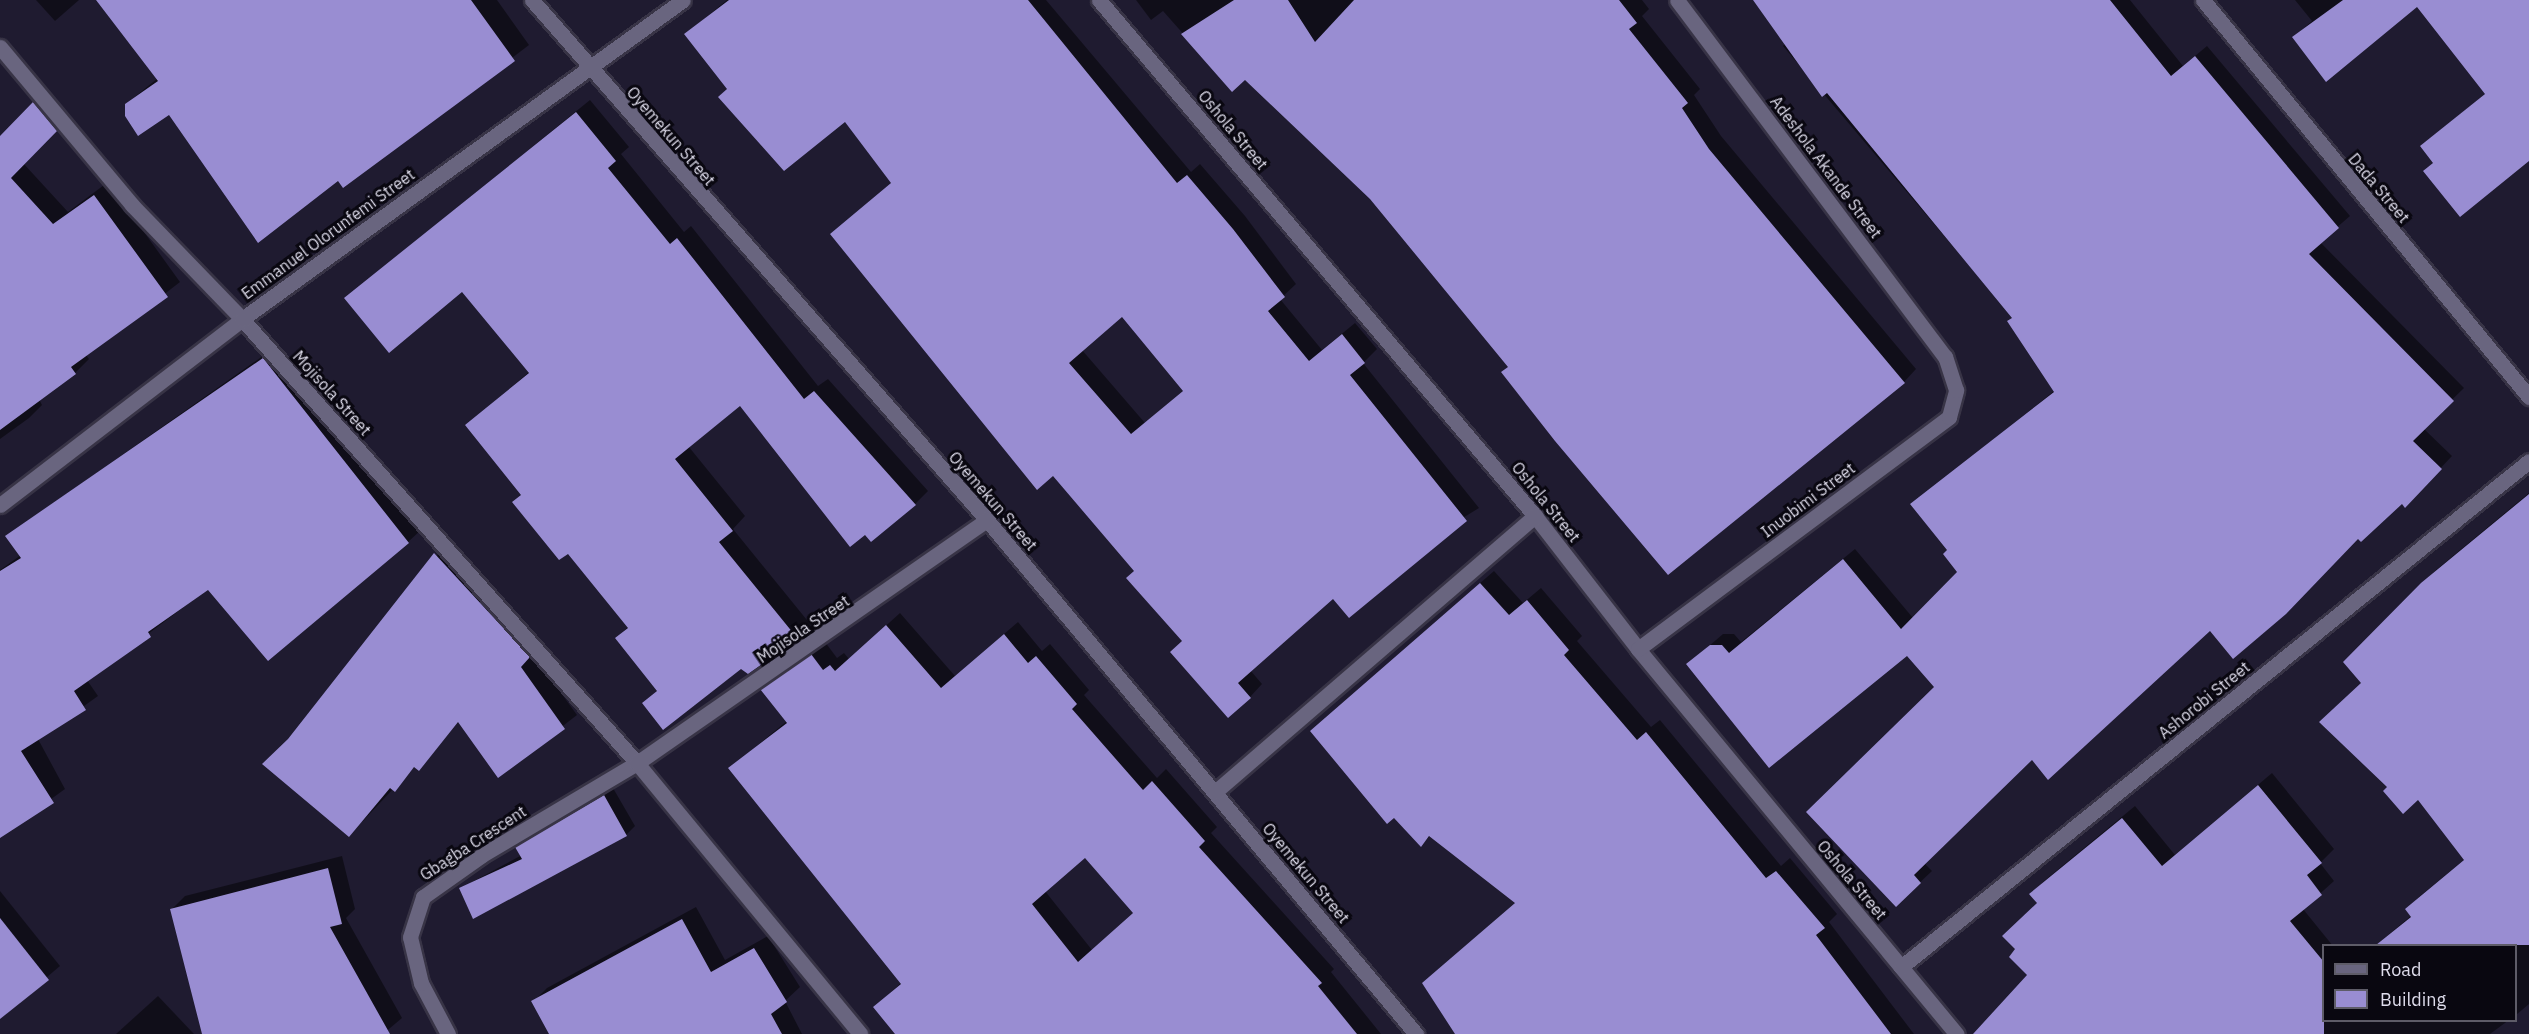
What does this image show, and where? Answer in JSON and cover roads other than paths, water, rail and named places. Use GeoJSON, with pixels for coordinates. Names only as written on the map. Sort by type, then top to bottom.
{"type":"FeatureCollection","features":[{"type":"Feature","properties":{"kind":"street","name":"Oyemekun Street"},"geometry":{"type":"LineString","coordinates":[[532,0],[588,69],[987,520],[1416,1034]]}},
{"type":"Feature","properties":{"kind":"street","name":"Emmanuel Olorunfemi Street"},"geometry":{"type":"LineString","coordinates":[[0,505],[242,319],[683,0]]}},
{"type":"Feature","properties":{"kind":"street","name":"Oshola Street"},"geometry":{"type":"LineString","coordinates":[[1099,0],[1535,516],[1638,649],[1957,1034]]}},
{"type":"Feature","properties":{"kind":"street","name":"Adeshola Akande Street"},"geometry":{"type":"LineString","coordinates":[[1677,0],[1945,357]]}},
{"type":"Feature","properties":{"kind":"street","name":"Dada Street"},"geometry":{"type":"LineString","coordinates":[[2203,0],[2529,396]]}},
{"type":"Feature","properties":{"kind":"street","name":"Mojisola Street"},"geometry":{"type":"LineString","coordinates":[[0,47],[132,205],[242,319],[637,763],[860,1034]]}},
{"type":"Feature","properties":{"kind":"street","name":"Inuobimi Street"},"geometry":{"type":"LineString","coordinates":[[1638,649],[1949,417],[1956,390],[1945,357]]}},
{"type":"Feature","properties":{"kind":"street","name":"Ashorobi Street"},"geometry":{"type":"LineString","coordinates":[[1901,967],[2529,461]]}},
{"type":"Feature","properties":{"kind":"street"},"geometry":{"type":"LineString","coordinates":[[1215,792],[1535,516]]}},
{"type":"Feature","properties":{"kind":"street","name":"Mojisola Street"},"geometry":{"type":"LineString","coordinates":[[637,763],[987,520]]}},
{"type":"Feature","properties":{"kind":"street","name":"Gbagba Crescent"},"geometry":{"type":"LineString","coordinates":[[448,1034],[421,983],[410,937],[423,897],[482,855],[637,763]]}}]}
